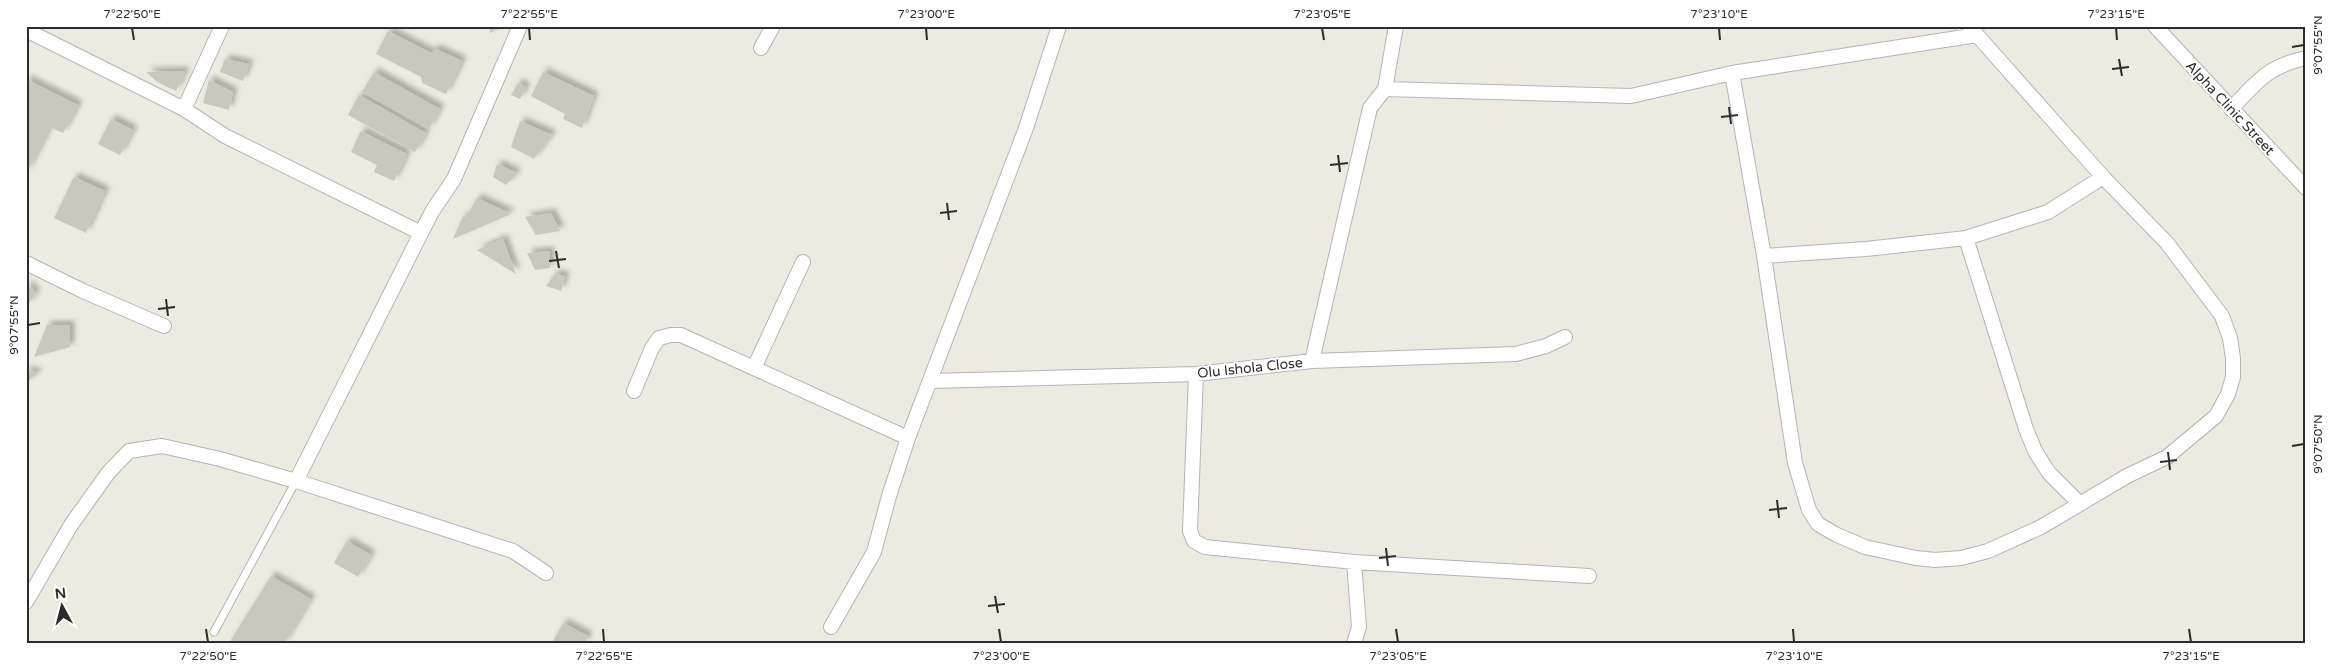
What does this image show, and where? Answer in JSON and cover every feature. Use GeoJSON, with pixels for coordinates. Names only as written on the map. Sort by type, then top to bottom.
{"type":"FeatureCollection","features":[{"type":"Feature","properties":{"kind":"street"},"geometry":{"type":"LineString","coordinates":[[184,109],[222,26]]}},
{"type":"Feature","properties":{"kind":"street"},"geometry":{"type":"LineString","coordinates":[[296,481],[433,210],[454,179],[520,26]]}},
{"type":"Feature","properties":{"kind":"street"},"geometry":{"type":"LineString","coordinates":[[762,48],[773,26]]}},
{"type":"Feature","properties":{"kind":"street"},"geometry":{"type":"LineString","coordinates":[[831,627],[874,552],[889,496],[908,438],[1026,128],[1059,26]]}},
{"type":"Feature","properties":{"kind":"street"},"geometry":{"type":"LineString","coordinates":[[1312,361],[1370,108],[1385,88],[1396,26]]}},
{"type":"Feature","properties":{"kind":"street","name":"Alpha Clinic Street"},"geometry":{"type":"LineString","coordinates":[[2155,26],[2306,188]]}},
{"type":"Feature","properties":{"kind":"street"},"geometry":{"type":"LineString","coordinates":[[26,30],[184,109],[225,136],[421,233]]}},
{"type":"Feature","properties":{"kind":"street"},"geometry":{"type":"LineString","coordinates":[[1385,88],[1631,96],[1732,73],[1973,31],[2103,177],[2167,243],[2222,316],[2230,338],[2234,358],[2233,377],[2228,394],[2216,416],[2196,435],[2167,457],[2127,476],[2042,527],[1988,551],[1944,560],[1916,558],[1865,547],[1837,535],[1818,524],[1809,510],[1795,463],[1764,256],[1732,73]]}},
{"type":"Feature","properties":{"kind":"street"},"geometry":{"type":"LineString","coordinates":[[2231,109],[2267,72],[2288,62],[2306,58]]}},
{"type":"Feature","properties":{"kind":"street"},"geometry":{"type":"LineString","coordinates":[[1764,256],[1866,249],[1966,238],[2048,212],[2103,177]]}},
{"type":"Feature","properties":{"kind":"street"},"geometry":{"type":"LineString","coordinates":[[1966,238],[2026,429],[2035,451],[2049,473],[2080,504]]}},
{"type":"Feature","properties":{"kind":"street"},"geometry":{"type":"LineString","coordinates":[[754,368],[803,262]]}},
{"type":"Feature","properties":{"kind":"street"},"geometry":{"type":"LineString","coordinates":[[26,263],[82,291],[164,326]]}},
{"type":"Feature","properties":{"kind":"street"},"geometry":{"type":"LineString","coordinates":[[634,392],[652,348],[659,338],[681,335],[908,438]]}},
{"type":"Feature","properties":{"kind":"street","name":"Olu Ishola Close"},"geometry":{"type":"LineString","coordinates":[[931,381],[1196,374],[1312,361],[1516,354],[1546,346],[1565,337]]}},
{"type":"Feature","properties":{"kind":"street"},"geometry":{"type":"LineString","coordinates":[[1196,374],[1190,531],[1194,541],[1205,547],[1354,562],[1589,576]]}},
{"type":"Feature","properties":{"kind":"street"},"geometry":{"type":"LineString","coordinates":[[26,602],[71,525],[108,474],[129,451],[162,446],[220,459],[296,481],[513,551],[546,573]]}},
{"type":"Feature","properties":{"kind":"street"},"geometry":{"type":"LineString","coordinates":[[1354,562],[1359,627],[1354,643]]}},
{"type":"Feature","properties":{"kind":"lane"},"geometry":{"type":"LineString","coordinates":[[214,632],[296,481]]}},
{"type":"Feature","properties":{"kind":"building"},"geometry":{"type":"Polygon","coordinates":[[[489,26],[505,26],[490,33],[489,26]]]}},
{"type":"Feature","properties":{"kind":"building"},"geometry":{"type":"Polygon","coordinates":[[[388,31],[431,53],[436,49],[462,61],[446,94],[422,83],[421,77],[376,54],[388,31]]]}},
{"type":"Feature","properties":{"kind":"building"},"geometry":{"type":"Polygon","coordinates":[[[225,59],[249,64],[243,81],[220,72],[225,59]]]}},
{"type":"Feature","properties":{"kind":"building"},"geometry":{"type":"Polygon","coordinates":[[[185,71],[176,91],[157,82],[146,72],[185,71]]]}},
{"type":"Feature","properties":{"kind":"building"},"geometry":{"type":"Polygon","coordinates":[[[374,72],[440,109],[429,129],[362,92],[374,72]]]}},
{"type":"Feature","properties":{"kind":"building"},"geometry":{"type":"Polygon","coordinates":[[[543,72],[594,96],[582,128],[563,119],[565,114],[531,96],[543,72]]]}},
{"type":"Feature","properties":{"kind":"building"},"geometry":{"type":"Polygon","coordinates":[[[26,79],[78,105],[63,133],[50,127],[26,174],[26,79]]]}},
{"type":"Feature","properties":{"kind":"building"},"geometry":{"type":"Polygon","coordinates":[[[209,80],[233,92],[229,110],[203,103],[209,80]]]}},
{"type":"Feature","properties":{"kind":"building"},"geometry":{"type":"Polygon","coordinates":[[[518,83],[526,87],[520,99],[511,95],[518,83]]]}},
{"type":"Feature","properties":{"kind":"building"},"geometry":{"type":"Polygon","coordinates":[[[359,95],[426,133],[415,152],[348,115],[359,95]]]}},
{"type":"Feature","properties":{"kind":"building"},"geometry":{"type":"Polygon","coordinates":[[[111,119],[133,130],[120,155],[98,144],[111,119]]]}},
{"type":"Feature","properties":{"kind":"building"},"geometry":{"type":"Polygon","coordinates":[[[520,121],[552,135],[534,159],[511,147],[520,121]]]}},
{"type":"Feature","properties":{"kind":"building"},"geometry":{"type":"Polygon","coordinates":[[[361,131],[407,154],[394,181],[374,172],[377,165],[351,152],[361,131]]]}},
{"type":"Feature","properties":{"kind":"building"},"geometry":{"type":"Polygon","coordinates":[[[497,164],[517,173],[506,185],[493,177],[497,164]]]}},
{"type":"Feature","properties":{"kind":"building"},"geometry":{"type":"Polygon","coordinates":[[[74,177],[105,191],[86,233],[54,218],[74,177]]]}},
{"type":"Feature","properties":{"kind":"building"},"geometry":{"type":"Polygon","coordinates":[[[477,198],[511,214],[453,239],[463,216],[466,217],[477,198]]]}},
{"type":"Feature","properties":{"kind":"building"},"geometry":{"type":"Polygon","coordinates":[[[551,213],[560,231],[536,235],[525,217],[551,213]]]}},
{"type":"Feature","properties":{"kind":"building"},"geometry":{"type":"Polygon","coordinates":[[[503,239],[516,274],[477,250],[503,239]]]}},
{"type":"Feature","properties":{"kind":"building"},"geometry":{"type":"Polygon","coordinates":[[[550,251],[550,268],[535,270],[527,253],[550,251]]]}},
{"type":"Feature","properties":{"kind":"building"},"geometry":{"type":"Polygon","coordinates":[[[555,274],[565,276],[561,291],[546,286],[555,274]]]}},
{"type":"Feature","properties":{"kind":"building"},"geometry":{"type":"Polygon","coordinates":[[[26,284],[36,293],[26,307],[26,284]]]}},
{"type":"Feature","properties":{"kind":"building"},"geometry":{"type":"Polygon","coordinates":[[[47,325],[70,325],[70,347],[34,357],[47,325]]]}},
{"type":"Feature","properties":{"kind":"building"},"geometry":{"type":"Polygon","coordinates":[[[26,370],[38,373],[26,383],[26,370]]]}},
{"type":"Feature","properties":{"kind":"building"},"geometry":{"type":"Polygon","coordinates":[[[347,541],[371,555],[358,577],[334,563],[347,541]]]}},
{"type":"Feature","properties":{"kind":"building"},"geometry":{"type":"Polygon","coordinates":[[[271,576],[311,599],[284,643],[229,643],[271,576]]]}},
{"type":"Feature","properties":{"kind":"building"},"geometry":{"type":"Polygon","coordinates":[[[563,623],[588,636],[585,643],[552,643],[563,623]]]}}]}
